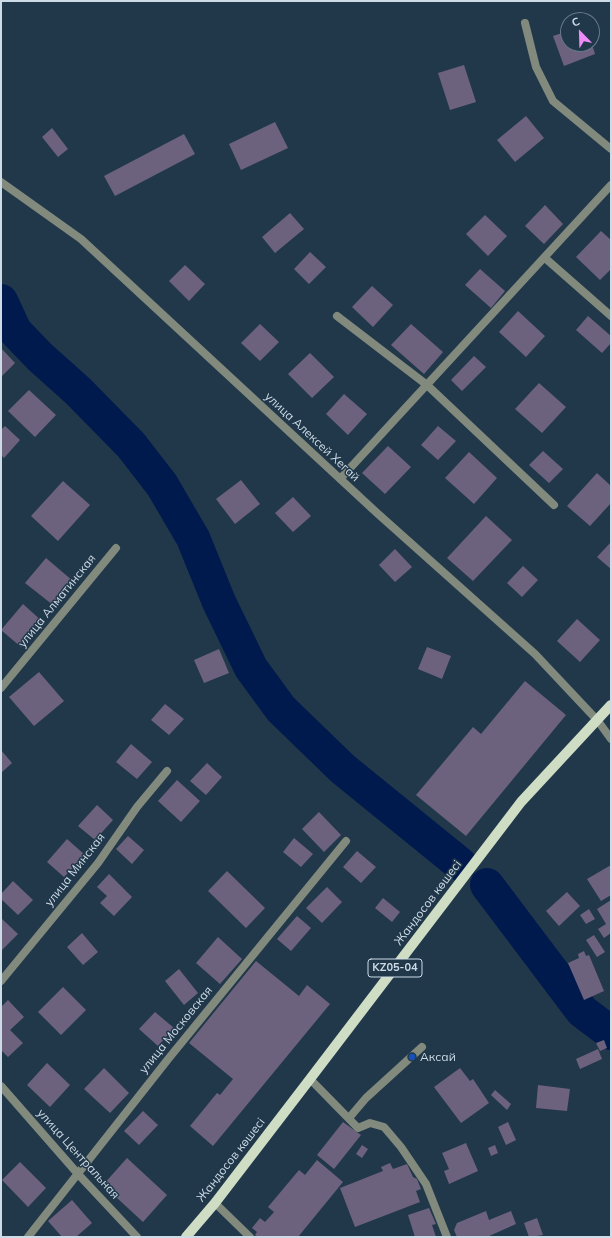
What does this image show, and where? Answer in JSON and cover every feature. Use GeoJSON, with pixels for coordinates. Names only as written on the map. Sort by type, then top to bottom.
{"type":"FeatureCollection","features":[{"type":"Feature","properties":{"kind":"main road","name":"Жандосов көшесі"},"geometry":{"type":"LineString","coordinates":[[186,1237],[215,1203],[521,802],[598,721],[611,705]]}},
{"type":"Feature","properties":{"kind":"street"},"geometry":{"type":"LineString","coordinates":[[525,23],[536,67],[553,101],[611,149]]}},
{"type":"Feature","properties":{"kind":"street","name":"улица Алексей Хегай"},"geometry":{"type":"LineString","coordinates":[[1,182],[81,239],[340,479],[536,654],[598,721],[611,739]]}},
{"type":"Feature","properties":{"kind":"street"},"geometry":{"type":"LineString","coordinates":[[340,479],[611,185]]}},
{"type":"Feature","properties":{"kind":"street"},"geometry":{"type":"LineString","coordinates":[[545,258],[611,316]]}},
{"type":"Feature","properties":{"kind":"street"},"geometry":{"type":"LineString","coordinates":[[337,316],[427,385],[554,505]]}},
{"type":"Feature","properties":{"kind":"street","name":"улица Алматинская"},"geometry":{"type":"LineString","coordinates":[[1,688],[116,548]]}},
{"type":"Feature","properties":{"kind":"street","name":"улица Минская"},"geometry":{"type":"LineString","coordinates":[[1,981],[98,863],[138,807],[167,771]]}},
{"type":"Feature","properties":{"kind":"street","name":"улица Московская"},"geometry":{"type":"LineString","coordinates":[[28,1237],[169,1058],[346,841]]}},
{"type":"Feature","properties":{"kind":"street"},"geometry":{"type":"LineString","coordinates":[[349,1118],[366,1098],[422,1048]]}},
{"type":"Feature","properties":{"kind":"street"},"geometry":{"type":"LineString","coordinates":[[310,1079],[358,1128],[370,1123],[384,1127],[426,1184],[447,1237]]}},
{"type":"Feature","properties":{"kind":"street","name":"улица Центральная"},"geometry":{"type":"LineString","coordinates":[[1,1086],[78,1174],[137,1237]]}},
{"type":"Feature","properties":{"kind":"street"},"geometry":{"type":"LineString","coordinates":[[215,1203],[250,1237]]}},
{"type":"Feature","properties":{"kind":"building"},"geometry":{"type":"Polygon","coordinates":[[[560,34],[560,52],[594,52],[595,54],[564,66],[553,36],[560,34]]]}},
{"type":"Feature","properties":{"kind":"building"},"geometry":{"type":"Polygon","coordinates":[[[464,65],[476,102],[450,110],[438,73],[464,65]]]}},
{"type":"Feature","properties":{"kind":"building"},"geometry":{"type":"Polygon","coordinates":[[[526,116],[544,138],[515,162],[497,140],[526,116]]]}},
{"type":"Feature","properties":{"kind":"building"},"geometry":{"type":"Polygon","coordinates":[[[275,122],[288,148],[241,170],[229,144],[275,122]]]}},
{"type":"Feature","properties":{"kind":"building"},"geometry":{"type":"Polygon","coordinates":[[[52,128],[68,149],[58,157],[42,137],[52,128]]]}},
{"type":"Feature","properties":{"kind":"building"},"geometry":{"type":"Polygon","coordinates":[[[184,134],[195,154],[115,196],[104,176],[184,134]]]}},
{"type":"Feature","properties":{"kind":"building"},"geometry":{"type":"Polygon","coordinates":[[[545,205],[563,224],[544,244],[525,226],[545,205]]]}},
{"type":"Feature","properties":{"kind":"building"},"geometry":{"type":"Polygon","coordinates":[[[290,213],[304,229],[275,253],[262,237],[290,213]]]}},
{"type":"Feature","properties":{"kind":"building"},"geometry":{"type":"Polygon","coordinates":[[[485,215],[507,236],[488,256],[466,234],[485,215]]]}},
{"type":"Feature","properties":{"kind":"building"},"geometry":{"type":"Polygon","coordinates":[[[601,231],[611,240],[611,269],[600,280],[576,257],[601,231]]]}},
{"type":"Feature","properties":{"kind":"building"},"geometry":{"type":"Polygon","coordinates":[[[310,252],[326,267],[309,284],[294,269],[310,252]]]}},
{"type":"Feature","properties":{"kind":"building"},"geometry":{"type":"Polygon","coordinates":[[[185,265],[205,284],[189,301],[169,281],[185,265]]]}},
{"type":"Feature","properties":{"kind":"building"},"geometry":{"type":"Polygon","coordinates":[[[480,269],[505,291],[491,308],[465,285],[480,269]]]}},
{"type":"Feature","properties":{"kind":"building"},"geometry":{"type":"Polygon","coordinates":[[[372,286],[393,305],[373,327],[352,307],[372,286]]]}},
{"type":"Feature","properties":{"kind":"building"},"geometry":{"type":"Polygon","coordinates":[[[518,311],[545,336],[526,357],[499,332],[518,311]]]}},
{"type":"Feature","properties":{"kind":"building"},"geometry":{"type":"Polygon","coordinates":[[[588,316],[611,336],[611,343],[602,353],[576,330],[588,316]]]}},
{"type":"Feature","properties":{"kind":"building"},"geometry":{"type":"Polygon","coordinates":[[[260,324],[279,342],[260,361],[241,343],[260,324]]]}},
{"type":"Feature","properties":{"kind":"building"},"geometry":{"type":"Polygon","coordinates":[[[411,324],[443,352],[424,374],[391,345],[411,324]]]}},
{"type":"Feature","properties":{"kind":"building"},"geometry":{"type":"Polygon","coordinates":[[[1,348],[15,363],[1,377],[1,348]]]}},
{"type":"Feature","properties":{"kind":"building"},"geometry":{"type":"Polygon","coordinates":[[[310,353],[334,377],[312,398],[288,374],[310,353]]]}},
{"type":"Feature","properties":{"kind":"building"},"geometry":{"type":"Polygon","coordinates":[[[474,356],[486,367],[462,391],[451,380],[474,356]]]}},
{"type":"Feature","properties":{"kind":"building"},"geometry":{"type":"Polygon","coordinates":[[[539,383],[566,407],[542,433],[515,409],[539,383]]]}},
{"type":"Feature","properties":{"kind":"building"},"geometry":{"type":"Polygon","coordinates":[[[29,390],[56,415],[35,437],[8,411],[29,390]]]}},
{"type":"Feature","properties":{"kind":"building"},"geometry":{"type":"Polygon","coordinates":[[[344,394],[367,414],[348,435],[326,414],[344,394]]]}},
{"type":"Feature","properties":{"kind":"building"},"geometry":{"type":"Polygon","coordinates":[[[5,426],[20,440],[4,458],[1,455],[1,430],[5,426]]]}},
{"type":"Feature","properties":{"kind":"building"},"geometry":{"type":"Polygon","coordinates":[[[438,426],[456,441],[438,460],[421,445],[438,426]]]}},
{"type":"Feature","properties":{"kind":"building"},"geometry":{"type":"Polygon","coordinates":[[[388,446],[411,467],[385,494],[362,473],[388,446]]]}},
{"type":"Feature","properties":{"kind":"building"},"geometry":{"type":"Polygon","coordinates":[[[543,451],[563,469],[549,483],[529,465],[543,451]]]}},
{"type":"Feature","properties":{"kind":"building"},"geometry":{"type":"Polygon","coordinates":[[[469,452],[497,478],[474,504],[445,478],[469,452]]]}},
{"type":"Feature","properties":{"kind":"building"},"geometry":{"type":"Polygon","coordinates":[[[597,473],[611,486],[611,503],[590,526],[567,506],[597,473]]]}},
{"type":"Feature","properties":{"kind":"building"},"geometry":{"type":"Polygon","coordinates":[[[241,480],[260,504],[235,524],[216,499],[241,480]]]}},
{"type":"Feature","properties":{"kind":"building"},"geometry":{"type":"Polygon","coordinates":[[[63,481],[90,505],[58,541],[31,516],[63,481]]]}},
{"type":"Feature","properties":{"kind":"building"},"geometry":{"type":"Polygon","coordinates":[[[293,497],[311,516],[293,532],[275,513],[293,497]]]}},
{"type":"Feature","properties":{"kind":"building"},"geometry":{"type":"Polygon","coordinates":[[[486,516],[512,540],[473,581],[447,558],[486,516]]]}},
{"type":"Feature","properties":{"kind":"building"},"geometry":{"type":"Polygon","coordinates":[[[611,542],[611,569],[597,557],[611,542]]]}},
{"type":"Feature","properties":{"kind":"building"},"geometry":{"type":"Polygon","coordinates":[[[395,549],[412,567],[395,582],[379,565],[395,549]]]}},
{"type":"Feature","properties":{"kind":"building"},"geometry":{"type":"Polygon","coordinates":[[[46,558],[73,581],[53,605],[25,583],[46,558]]]}},
{"type":"Feature","properties":{"kind":"building"},"geometry":{"type":"Polygon","coordinates":[[[523,566],[538,580],[522,597],[507,583],[523,566]]]}},
{"type":"Feature","properties":{"kind":"building"},"geometry":{"type":"Polygon","coordinates":[[[23,604],[43,622],[21,647],[1,630],[23,604]]]}},
{"type":"Feature","properties":{"kind":"building"},"geometry":{"type":"Polygon","coordinates":[[[577,619],[600,640],[580,662],[557,641],[577,619]]]}},
{"type":"Feature","properties":{"kind":"building"},"geometry":{"type":"Polygon","coordinates":[[[427,647],[451,656],[442,679],[418,669],[427,647]]]}},
{"type":"Feature","properties":{"kind":"building"},"geometry":{"type":"Polygon","coordinates":[[[219,649],[229,673],[204,683],[194,660],[219,649]]]}},
{"type":"Feature","properties":{"kind":"building"},"geometry":{"type":"Polygon","coordinates":[[[39,672],[64,701],[34,726],[9,697],[39,672]]]}},
{"type":"Feature","properties":{"kind":"building"},"geometry":{"type":"Polygon","coordinates":[[[525,681],[566,715],[466,836],[416,795],[473,727],[481,734],[525,681]]]}},
{"type":"Feature","properties":{"kind":"building"},"geometry":{"type":"Polygon","coordinates":[[[165,704],[184,719],[169,735],[151,720],[165,704]]]}},
{"type":"Feature","properties":{"kind":"building"},"geometry":{"type":"Polygon","coordinates":[[[131,744],[152,762],[137,779],[116,762],[131,744]]]}},
{"type":"Feature","properties":{"kind":"building"},"geometry":{"type":"Polygon","coordinates":[[[1,750],[12,763],[1,773],[1,750]]]}},
{"type":"Feature","properties":{"kind":"building"},"geometry":{"type":"Polygon","coordinates":[[[207,763],[222,777],[206,795],[190,781],[207,763]]]}},
{"type":"Feature","properties":{"kind":"building"},"geometry":{"type":"Polygon","coordinates":[[[177,780],[200,801],[181,822],[158,801],[177,780]]]}},
{"type":"Feature","properties":{"kind":"building"},"geometry":{"type":"Polygon","coordinates":[[[97,805],[113,820],[95,840],[78,826],[97,805]]]}},
{"type":"Feature","properties":{"kind":"building"},"geometry":{"type":"Polygon","coordinates":[[[319,812],[341,835],[324,852],[302,829],[319,812]]]}},
{"type":"Feature","properties":{"kind":"building"},"geometry":{"type":"Polygon","coordinates":[[[128,836],[144,850],[132,864],[116,849],[128,836]]]}},
{"type":"Feature","properties":{"kind":"building"},"geometry":{"type":"Polygon","coordinates":[[[294,838],[313,854],[301,867],[283,852],[294,838]]]}},
{"type":"Feature","properties":{"kind":"building"},"geometry":{"type":"Polygon","coordinates":[[[67,839],[85,855],[64,877],[47,862],[67,839]]]}},
{"type":"Feature","properties":{"kind":"building"},"geometry":{"type":"Polygon","coordinates":[[[357,851],[376,867],[361,883],[343,867],[357,851]]]}},
{"type":"Feature","properties":{"kind":"building"},"geometry":{"type":"Polygon","coordinates":[[[611,865],[611,895],[601,901],[587,879],[611,865]]]}},
{"type":"Feature","properties":{"kind":"building"},"geometry":{"type":"Polygon","coordinates":[[[227,871],[265,908],[246,928],[208,891],[227,871]]]}},
{"type":"Feature","properties":{"kind":"building"},"geometry":{"type":"Polygon","coordinates":[[[109,874],[132,897],[114,916],[100,903],[107,896],[97,887],[109,874]]]}},
{"type":"Feature","properties":{"kind":"building"},"geometry":{"type":"Polygon","coordinates":[[[13,881],[33,900],[18,915],[1,899],[1,894],[13,881]]]}},
{"type":"Feature","properties":{"kind":"building"},"geometry":{"type":"Polygon","coordinates":[[[327,887],[342,902],[322,923],[306,908],[327,887]]]}},
{"type":"Feature","properties":{"kind":"building"},"geometry":{"type":"Polygon","coordinates":[[[567,892],[580,906],[559,926],[546,911],[567,892]]]}},
{"type":"Feature","properties":{"kind":"building"},"geometry":{"type":"Polygon","coordinates":[[[383,898],[400,912],[392,922],[375,908],[383,898]]]}},
{"type":"Feature","properties":{"kind":"building"},"geometry":{"type":"Polygon","coordinates":[[[611,900],[611,933],[604,938],[598,929],[606,924],[597,909],[611,900]]]}},
{"type":"Feature","properties":{"kind":"building"},"geometry":{"type":"Polygon","coordinates":[[[589,909],[595,919],[586,924],[580,915],[589,909]]]}},
{"type":"Feature","properties":{"kind":"building"},"geometry":{"type":"Polygon","coordinates":[[[297,916],[311,928],[291,951],[277,939],[297,916]]]}},
{"type":"Feature","properties":{"kind":"building"},"geometry":{"type":"Polygon","coordinates":[[[1,918],[18,934],[1,951],[1,918]]]}},
{"type":"Feature","properties":{"kind":"building"},"geometry":{"type":"Polygon","coordinates":[[[82,933],[98,952],[83,965],[67,947],[82,933]]]}},
{"type":"Feature","properties":{"kind":"building"},"geometry":{"type":"Polygon","coordinates":[[[594,935],[605,952],[597,957],[586,940],[594,935]]]}},
{"type":"Feature","properties":{"kind":"building"},"geometry":{"type":"Polygon","coordinates":[[[218,937],[242,959],[220,984],[196,963],[218,937]]]}},
{"type":"Feature","properties":{"kind":"building"},"geometry":{"type":"Polygon","coordinates":[[[584,951],[586,956],[589,955],[604,991],[584,1000],[568,963],[579,958],[578,954],[584,951]]]}},
{"type":"Feature","properties":{"kind":"building"},"geometry":{"type":"Polygon","coordinates":[[[256,961],[299,996],[307,985],[330,1004],[213,1146],[190,1126],[217,1093],[220,1095],[233,1079],[189,1043],[256,961]]]}},
{"type":"Feature","properties":{"kind":"building"},"geometry":{"type":"Polygon","coordinates":[[[179,969],[198,993],[184,1005],[165,981],[179,969]]]}},
{"type":"Feature","properties":{"kind":"building"},"geometry":{"type":"Polygon","coordinates":[[[63,987],[86,1010],[61,1035],[38,1012],[63,987]]]}},
{"type":"Feature","properties":{"kind":"building"},"geometry":{"type":"Polygon","coordinates":[[[8,1000],[24,1017],[10,1030],[23,1043],[8,1057],[1,1050],[1,1007],[8,1000]]]}},
{"type":"Feature","properties":{"kind":"building"},"geometry":{"type":"Polygon","coordinates":[[[155,1012],[174,1028],[158,1046],[139,1029],[155,1012]]]}},
{"type":"Feature","properties":{"kind":"building"},"geometry":{"type":"Polygon","coordinates":[[[604,1040],[607,1048],[600,1051],[596,1043],[604,1040]]]}},
{"type":"Feature","properties":{"kind":"building"},"geometry":{"type":"Polygon","coordinates":[[[598,1049],[602,1059],[580,1069],[576,1059],[598,1049]]]}},
{"type":"Feature","properties":{"kind":"building"},"geometry":{"type":"Polygon","coordinates":[[[47,1063],[70,1085],[50,1107],[27,1085],[47,1063]]]}},
{"type":"Feature","properties":{"kind":"building"},"geometry":{"type":"Polygon","coordinates":[[[104,1068],[129,1093],[110,1113],[84,1089],[104,1068]]]}},
{"type":"Feature","properties":{"kind":"building"},"geometry":{"type":"Polygon","coordinates":[[[460,1068],[470,1081],[473,1079],[489,1103],[461,1123],[434,1087],[460,1068]]]}},
{"type":"Feature","properties":{"kind":"building"},"geometry":{"type":"Polygon","coordinates":[[[538,1085],[570,1089],[567,1111],[536,1108],[538,1085]]]}},
{"type":"Feature","properties":{"kind":"building"},"geometry":{"type":"Polygon","coordinates":[[[495,1090],[511,1104],[507,1110],[491,1095],[495,1090]]]}},
{"type":"Feature","properties":{"kind":"building"},"geometry":{"type":"Polygon","coordinates":[[[143,1111],[158,1125],[139,1145],[124,1131],[143,1111]]]}},
{"type":"Feature","properties":{"kind":"building"},"geometry":{"type":"Polygon","coordinates":[[[343,1122],[361,1135],[334,1169],[317,1155],[343,1122]]]}},
{"type":"Feature","properties":{"kind":"building"},"geometry":{"type":"Polygon","coordinates":[[[508,1122],[516,1140],[506,1145],[498,1127],[508,1122]]]}},
{"type":"Feature","properties":{"kind":"building"},"geometry":{"type":"Polygon","coordinates":[[[466,1143],[478,1171],[449,1184],[444,1171],[449,1169],[442,1153],[466,1143]]]}},
{"type":"Feature","properties":{"kind":"building"},"geometry":{"type":"Polygon","coordinates":[[[362,1145],[368,1149],[362,1158],[356,1154],[362,1145]]]}},
{"type":"Feature","properties":{"kind":"building"},"geometry":{"type":"Polygon","coordinates":[[[495,1145],[498,1153],[491,1156],[488,1148],[495,1145]]]}},
{"type":"Feature","properties":{"kind":"building"},"geometry":{"type":"Polygon","coordinates":[[[127,1158],[167,1195],[143,1222],[103,1185],[127,1158]]]}},
{"type":"Feature","properties":{"kind":"building"},"geometry":{"type":"Polygon","coordinates":[[[317,1160],[343,1182],[298,1237],[258,1237],[255,1235],[257,1232],[252,1228],[260,1218],[265,1222],[274,1212],[268,1207],[299,1170],[305,1175],[317,1160]]]}},
{"type":"Feature","properties":{"kind":"building"},"geometry":{"type":"Polygon","coordinates":[[[20,1162],[46,1188],[28,1207],[2,1180],[20,1162]]]}},
{"type":"Feature","properties":{"kind":"building"},"geometry":{"type":"Polygon","coordinates":[[[390,1163],[393,1169],[407,1164],[413,1177],[417,1179],[421,1189],[416,1191],[420,1202],[355,1227],[340,1188],[383,1171],[381,1167],[390,1163]]]}},
{"type":"Feature","properties":{"kind":"building"},"geometry":{"type":"Polygon","coordinates":[[[72,1200],[92,1223],[76,1237],[62,1237],[48,1221],[72,1200]]]}},
{"type":"Feature","properties":{"kind":"building"},"geometry":{"type":"Polygon","coordinates":[[[429,1208],[436,1224],[432,1225],[436,1237],[415,1237],[408,1215],[429,1208]]]}},
{"type":"Feature","properties":{"kind":"building"},"geometry":{"type":"Polygon","coordinates":[[[486,1211],[489,1220],[511,1211],[516,1224],[487,1237],[457,1237],[454,1230],[457,1223],[486,1211]]]}},
{"type":"Feature","properties":{"kind":"building"},"geometry":{"type":"Polygon","coordinates":[[[537,1218],[543,1235],[529,1237],[524,1223],[537,1218]]]}},
{"type":"Feature","properties":{"kind":"waterway"},"geometry":{"type":"LineString","coordinates":[[1,301],[15,331],[40,357],[78,391],[131,445],[162,485],[193,538],[219,602],[251,668],[281,709],[343,769],[460,864]]}},
{"type":"Feature","properties":{"kind":"waterway"},"geometry":{"type":"LineString","coordinates":[[487,885],[582,1011],[611,1033]]}},
{"type":"Feature","properties":{"kind":"place","name":"Аксай"},"geometry":{"type":"Point","coordinates":[412,1057]}}]}
